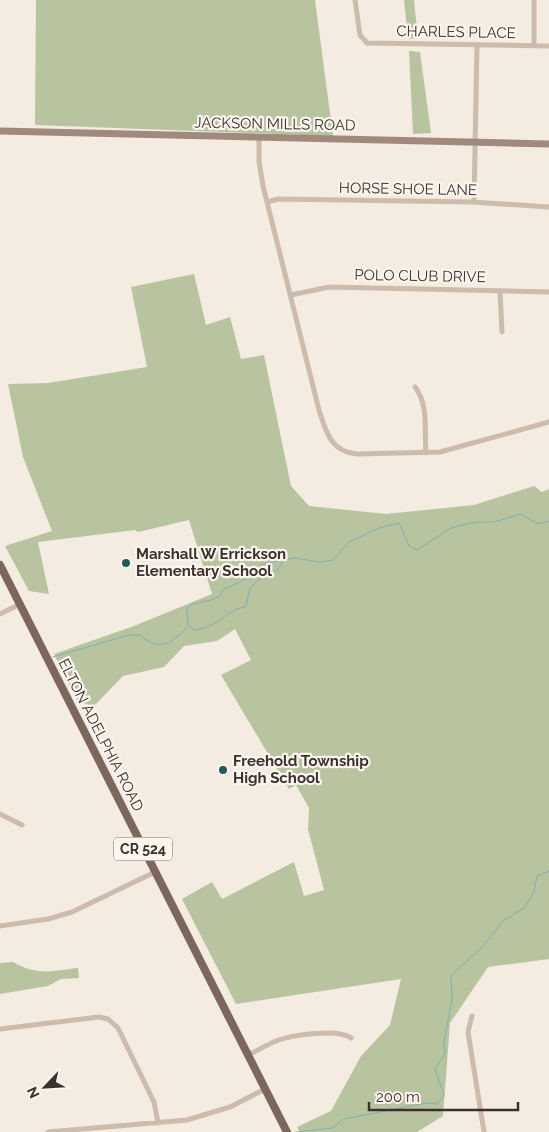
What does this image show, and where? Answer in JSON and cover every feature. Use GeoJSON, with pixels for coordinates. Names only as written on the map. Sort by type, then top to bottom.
{"type":"FeatureCollection","features":[{"type":"Feature","properties":{"kind":"main road","name":"JACKSON MILLS ROAD"},"geometry":{"type":"LineString","coordinates":[[0,131],[549,144]]}},
{"type":"Feature","properties":{"kind":"main road","name":"ELTON ADELPHIA ROAD"},"geometry":{"type":"LineString","coordinates":[[0,565],[287,1132]]}},
{"type":"Feature","properties":{"kind":"street","name":"CHARLES PLACE"},"geometry":{"type":"LineString","coordinates":[[355,0],[360,36],[367,43],[549,46]]}},
{"type":"Feature","properties":{"kind":"street"},"geometry":{"type":"LineString","coordinates":[[534,0],[534,46]]}},
{"type":"Feature","properties":{"kind":"street"},"geometry":{"type":"LineString","coordinates":[[474,202],[477,45]]}},
{"type":"Feature","properties":{"kind":"street"},"geometry":{"type":"LineString","coordinates":[[259,138],[260,170],[267,202],[319,410],[331,441],[339,448],[352,454],[451,450],[549,422]]}},
{"type":"Feature","properties":{"kind":"street","name":"HORSE SHOE LANE"},"geometry":{"type":"LineString","coordinates":[[267,202],[278,199],[474,202],[549,207]]}},
{"type":"Feature","properties":{"kind":"street","name":"POLO CLUB DRIVE"},"geometry":{"type":"LineString","coordinates":[[291,295],[329,287],[549,292]]}},
{"type":"Feature","properties":{"kind":"street"},"geometry":{"type":"LineString","coordinates":[[500,291],[502,332]]}},
{"type":"Feature","properties":{"kind":"street"},"geometry":{"type":"LineString","coordinates":[[416,387],[422,395],[424,406],[426,452]]}},
{"type":"Feature","properties":{"kind":"street"},"geometry":{"type":"LineString","coordinates":[[0,614],[20,604]]}},
{"type":"Feature","properties":{"kind":"street"},"geometry":{"type":"LineString","coordinates":[[0,814],[22,825]]}},
{"type":"Feature","properties":{"kind":"street"},"geometry":{"type":"LineString","coordinates":[[0,926],[48,919],[72,912],[155,872]]}},
{"type":"Feature","properties":{"kind":"street"},"geometry":{"type":"LineString","coordinates":[[472,1016],[468,1032],[484,1132]]}},
{"type":"Feature","properties":{"kind":"street"},"geometry":{"type":"LineString","coordinates":[[0,1029],[99,1017],[108,1019],[118,1028],[154,1102],[158,1123]]}},
{"type":"Feature","properties":{"kind":"street"},"geometry":{"type":"LineString","coordinates":[[248,1055],[288,1038],[334,1032],[346,1034],[351,1038]]}},
{"type":"Feature","properties":{"kind":"street"},"geometry":{"type":"LineString","coordinates":[[48,1132],[187,1120],[212,1114],[265,1089]]}},
{"type":"Feature","properties":{"kind":"green space"},"geometry":{"type":"Polygon","coordinates":[[[36,0],[315,0],[333,136],[35,125],[36,0]]]}},
{"type":"Feature","properties":{"kind":"green space"},"geometry":{"type":"Polygon","coordinates":[[[404,0],[414,0],[418,38],[408,39],[404,0]]]}},
{"type":"Feature","properties":{"kind":"green space"},"geometry":{"type":"Polygon","coordinates":[[[409,51],[420,52],[431,133],[413,134],[409,51]]]}},
{"type":"Feature","properties":{"kind":"green space"},"geometry":{"type":"Polygon","coordinates":[[[194,274],[206,325],[230,317],[241,359],[264,355],[291,486],[309,506],[386,514],[474,505],[534,486],[542,492],[549,489],[549,959],[488,967],[450,1023],[443,1116],[417,1132],[300,1132],[297,1127],[331,1111],[361,1056],[390,1025],[401,979],[236,1004],[182,899],[212,882],[222,899],[294,862],[304,896],[324,890],[308,829],[309,808],[296,785],[289,789],[221,675],[251,660],[235,629],[217,641],[184,646],[164,667],[123,676],[94,706],[78,702],[54,654],[134,626],[212,594],[189,520],[138,532],[135,530],[38,542],[49,594],[29,591],[5,546],[52,531],[23,457],[8,384],[48,383],[147,367],[131,287],[194,274]]]}},
{"type":"Feature","properties":{"kind":"green space"},"geometry":{"type":"Polygon","coordinates":[[[13,962],[37,971],[78,968],[79,978],[61,979],[48,986],[0,994],[0,963],[13,962]]]}},
{"type":"Feature","properties":{"kind":"waterway"},"geometry":{"type":"LineString","coordinates":[[283,561],[276,571],[261,578],[253,585],[245,607],[233,611],[204,628],[195,630],[188,625],[187,608],[192,604],[220,596],[223,590],[247,578],[262,564],[295,558],[320,562],[333,560],[349,542],[379,528],[399,523],[409,546],[417,550],[451,528],[475,522],[494,522],[521,514],[538,524],[549,521]]}},
{"type":"Feature","properties":{"kind":"waterway"},"geometry":{"type":"LineString","coordinates":[[53,657],[129,635],[140,635],[153,644],[166,644],[177,637],[188,626]]}},
{"type":"Feature","properties":{"kind":"waterway"},"geometry":{"type":"LineString","coordinates":[[296,1132],[332,1128],[344,1119],[426,1103],[437,1104],[444,1095],[435,1069],[445,1054],[444,1041],[452,1000],[451,976],[483,946],[503,921],[524,908],[534,892],[537,876],[549,871]]}},
{"type":"Feature","properties":{"kind":"place","name":"Marshall W Errickson Elementary School"},"geometry":{"type":"Point","coordinates":[126,563]}},
{"type":"Feature","properties":{"kind":"place","name":"Freehold Township High School"},"geometry":{"type":"Point","coordinates":[223,770]}}]}
